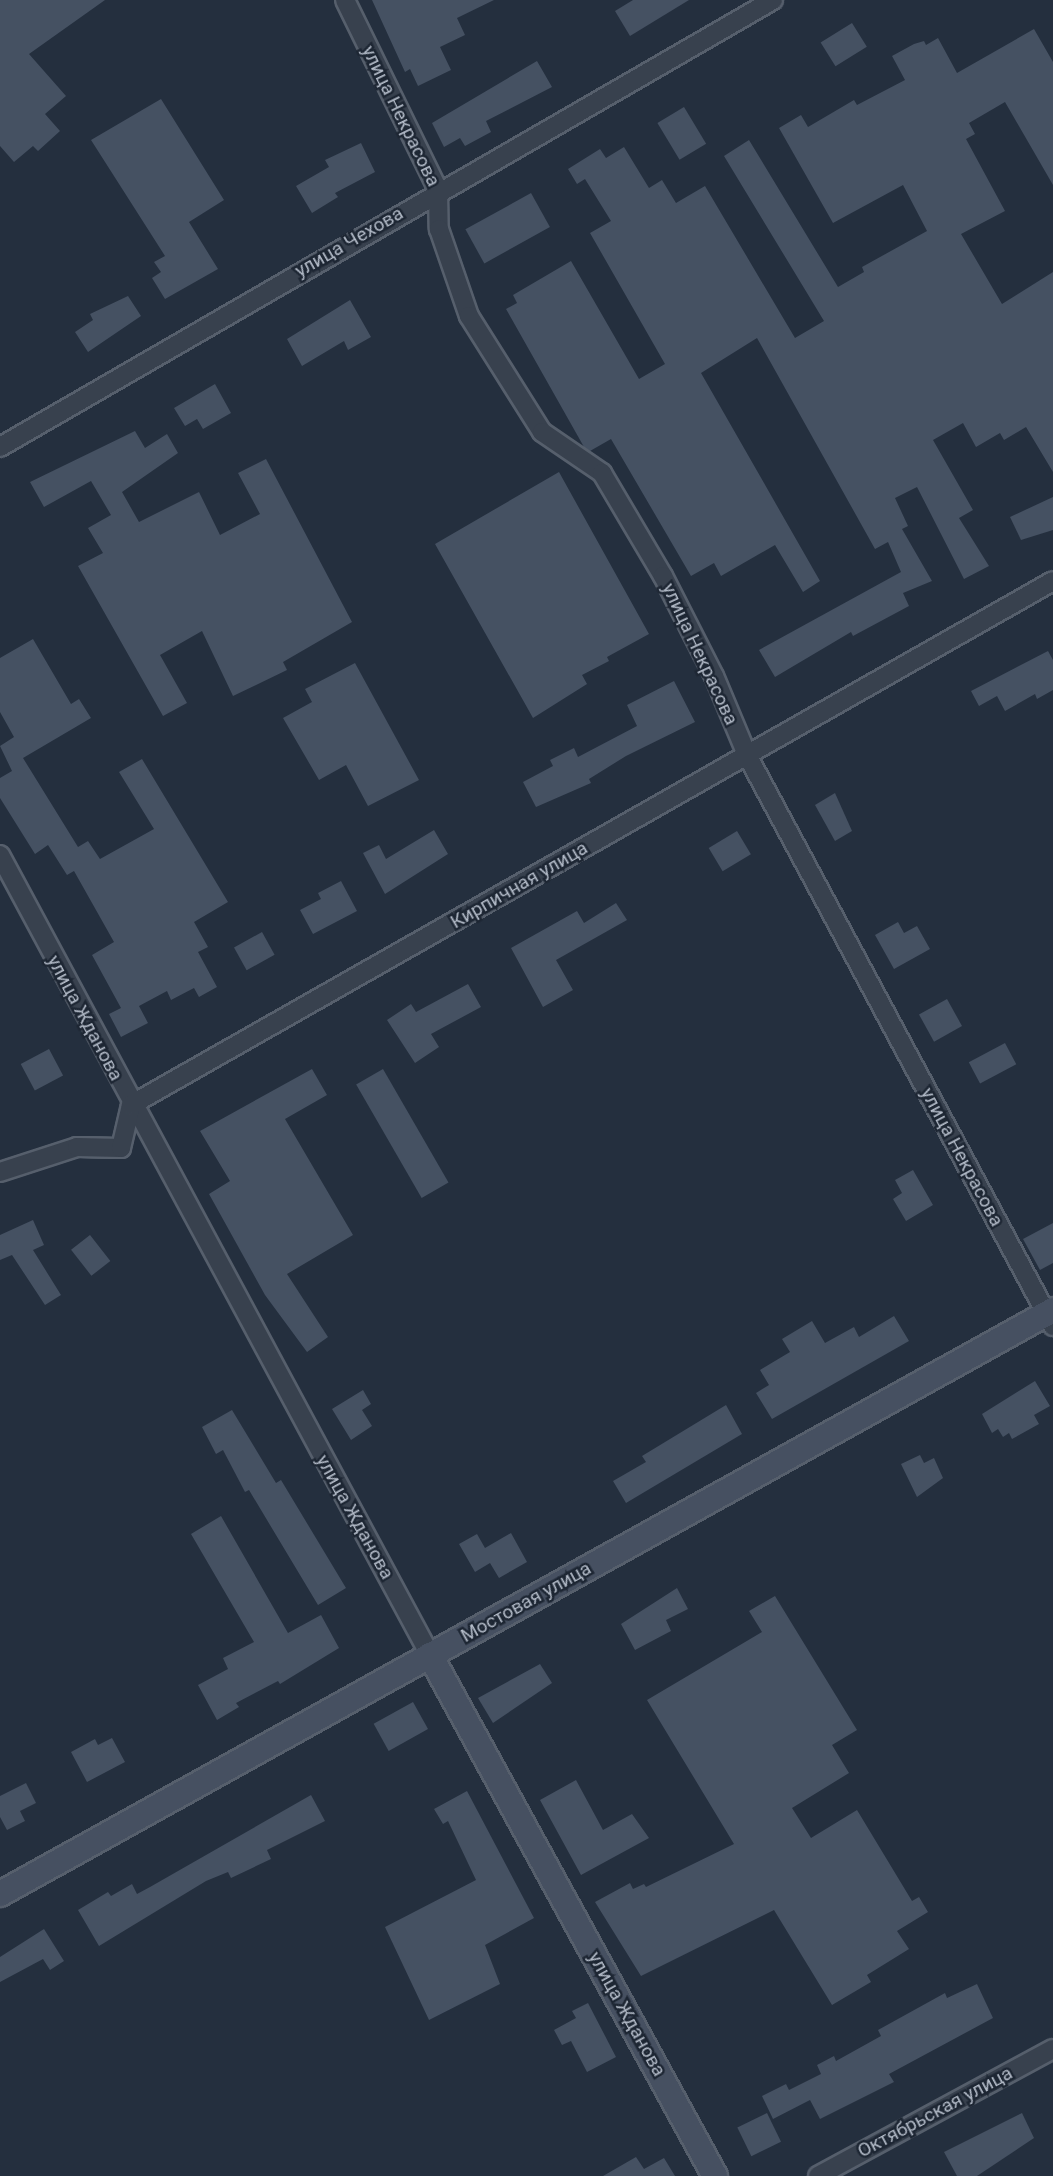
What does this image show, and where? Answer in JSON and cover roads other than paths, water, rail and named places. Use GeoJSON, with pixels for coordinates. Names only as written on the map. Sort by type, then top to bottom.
{"type":"FeatureCollection","features":[{"type":"Feature","properties":{"kind":"street","name":"улица Некрасова"},"geometry":{"type":"LineString","coordinates":[[345,0],[438,190],[439,229],[469,316],[542,432],[602,473],[663,576],[714,676],[747,755],[1051,1317]]}},
{"type":"Feature","properties":{"kind":"street","name":"улица Чехова"},"geometry":{"type":"LineString","coordinates":[[0,447],[438,190],[773,0]]}},
{"type":"Feature","properties":{"kind":"street","name":"Кирпичная улица"},"geometry":{"type":"LineString","coordinates":[[131,1105],[1053,581]]}},
{"type":"Feature","properties":{"kind":"street","name":"улица Жданова"},"geometry":{"type":"LineString","coordinates":[[0,855],[131,1105],[715,2176]]}},
{"type":"Feature","properties":{"kind":"street"},"geometry":{"type":"LineString","coordinates":[[0,1172],[77,1147],[121,1148],[131,1105]]}},
{"type":"Feature","properties":{"kind":"street","name":"Мостовая улица"},"geometry":{"type":"LineString","coordinates":[[0,1894],[430,1655],[1051,1317]]}},
{"type":"Feature","properties":{"kind":"street","name":"Октябрьская улица"},"geometry":{"type":"LineString","coordinates":[[818,2176],[1053,2049]]}}]}
